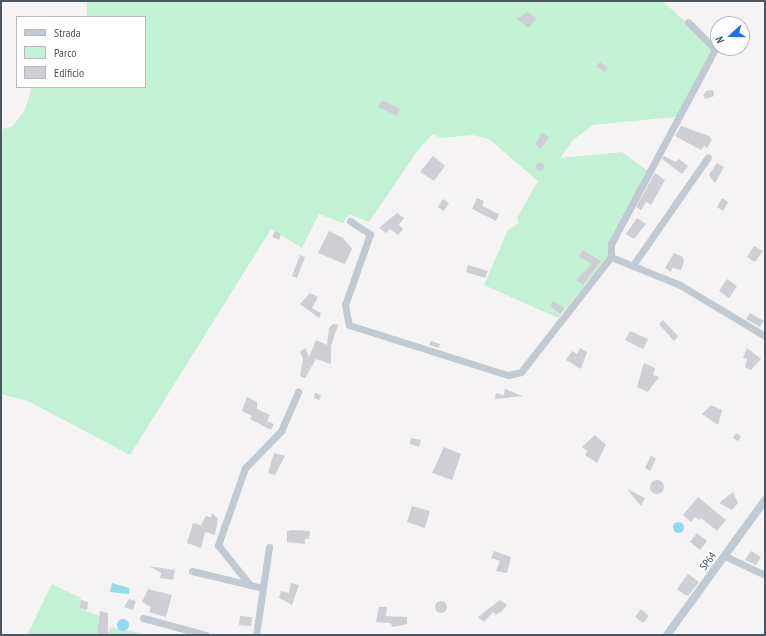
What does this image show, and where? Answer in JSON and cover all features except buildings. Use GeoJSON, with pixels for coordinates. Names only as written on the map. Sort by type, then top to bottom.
{"type":"FeatureCollection","features":[{"type":"Feature","properties":{"kind":"street"},"geometry":{"type":"LineString","coordinates":[[350,221],[370,234],[345,305],[349,325],[511,376],[520,372],[611,257],[611,244],[715,49],[688,22]]}},
{"type":"Feature","properties":{"kind":"street"},"geometry":{"type":"LineString","coordinates":[[633,265],[708,157]]}},
{"type":"Feature","properties":{"kind":"street"},"geometry":{"type":"LineString","coordinates":[[611,257],[680,285],[765,336]]}},
{"type":"Feature","properties":{"kind":"street"},"geometry":{"type":"LineString","coordinates":[[250,585],[218,545],[245,468],[281,431],[298,392]]}},
{"type":"Feature","properties":{"kind":"street","name":"SP64"},"geometry":{"type":"LineString","coordinates":[[667,635],[765,500]]}},
{"type":"Feature","properties":{"kind":"street"},"geometry":{"type":"LineString","coordinates":[[256,635],[269,547]]}},
{"type":"Feature","properties":{"kind":"street"},"geometry":{"type":"LineString","coordinates":[[725,556],[765,575]]}},
{"type":"Feature","properties":{"kind":"street"},"geometry":{"type":"LineString","coordinates":[[192,571],[263,588]]}},
{"type":"Feature","properties":{"kind":"street"},"geometry":{"type":"LineString","coordinates":[[143,618],[206,635]]}},
{"type":"Feature","properties":{"kind":"green space"},"geometry":{"type":"Polygon","coordinates":[[[87,1],[662,1],[709,42],[710,56],[712,56],[684,116],[593,125],[573,140],[560,158],[622,152],[649,172],[608,257],[558,318],[484,285],[508,230],[519,223],[517,218],[538,181],[489,139],[472,135],[441,138],[433,134],[418,150],[369,222],[349,214],[343,223],[319,214],[302,248],[271,229],[130,455],[28,401],[1,394],[1,129],[12,127],[25,110],[32,88],[146,88],[146,16],[87,16],[87,1]]]}},
{"type":"Feature","properties":{"kind":"green space"},"geometry":{"type":"Polygon","coordinates":[[[52,584],[81,598],[79,608],[99,616],[98,635],[27,635],[52,584]]]}},
{"type":"Feature","properties":{"kind":"green space"},"geometry":{"type":"Polygon","coordinates":[[[110,627],[140,633],[140,635],[108,635],[110,627]]]}},
{"type":"Feature","properties":{"kind":"water"},"geometry":{"type":"Polygon","coordinates":[[[676,522],[680,522],[682,523],[682,531],[676,532],[673,529],[673,525],[676,522]]]}},
{"type":"Feature","properties":{"kind":"water"},"geometry":{"type":"Polygon","coordinates":[[[112,583],[129,588],[129,594],[110,592],[112,583]]]}},
{"type":"Feature","properties":{"kind":"water"},"geometry":{"type":"Polygon","coordinates":[[[121,619],[125,619],[129,625],[125,631],[121,631],[117,627],[117,623],[121,619]]]}}]}
